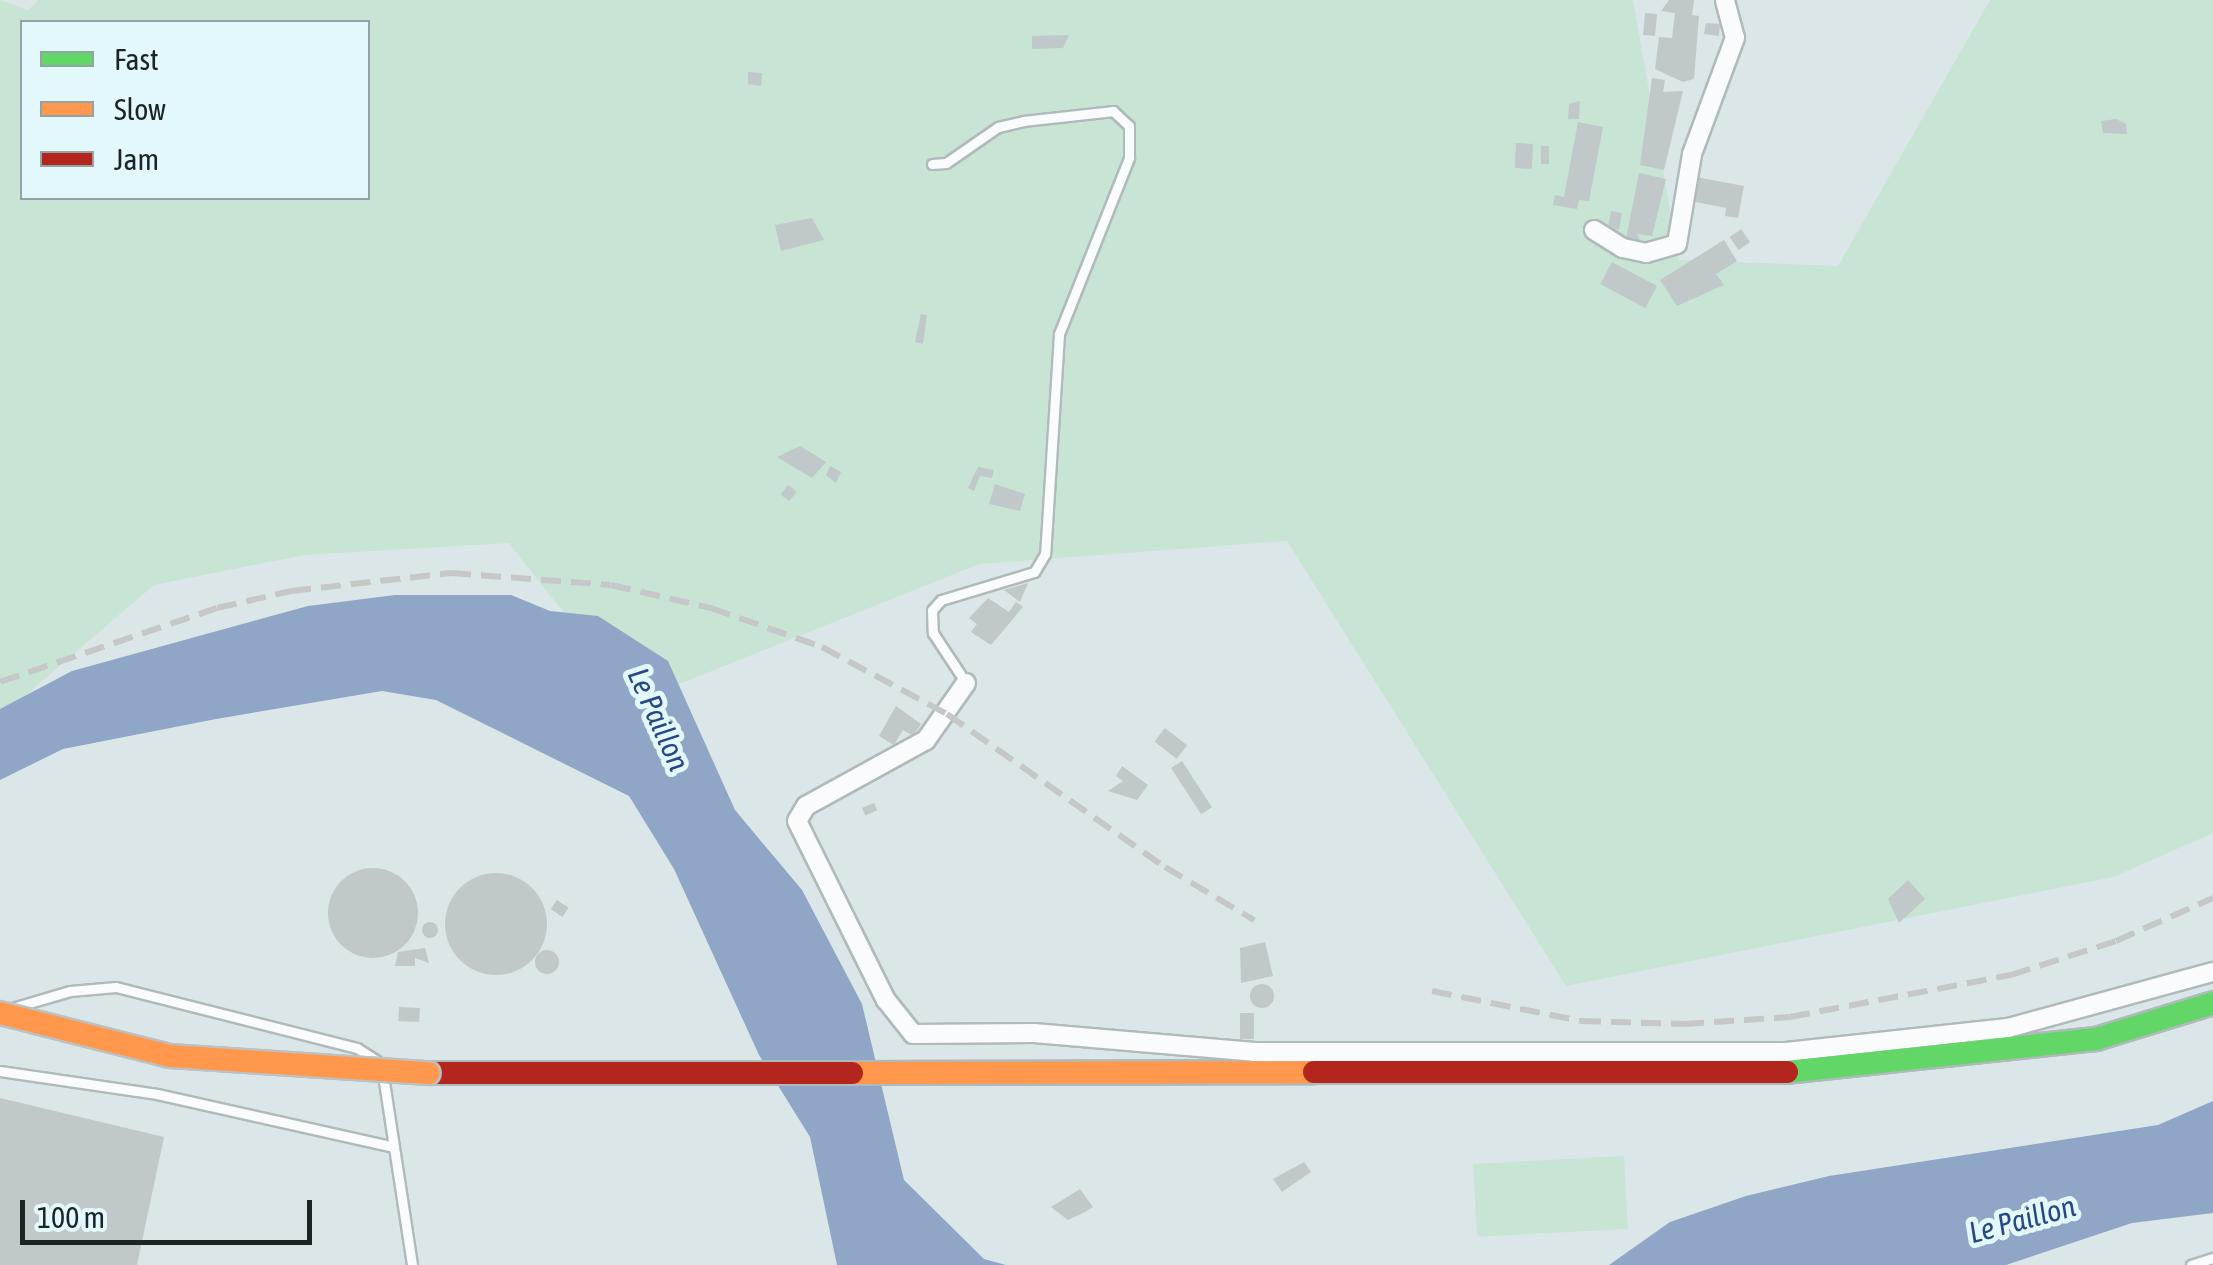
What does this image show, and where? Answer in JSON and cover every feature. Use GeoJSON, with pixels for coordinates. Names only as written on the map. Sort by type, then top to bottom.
{"type":"FeatureCollection","features":[{"type":"Feature","properties":{"kind":"main road"},"geometry":{"type":"LineString","coordinates":[[955,1079],[1826,1072],[2096,1039],[2213,1002]]}},
{"type":"Feature","properties":{"kind":"main road"},"geometry":{"type":"LineString","coordinates":[[0,1013],[170,1056],[428,1078]]}},
{"type":"Feature","properties":{"kind":"main road"},"geometry":{"type":"LineString","coordinates":[[0,1025],[162,1066],[257,1077],[1827,1086],[2020,1068],[2094,1054],[2213,1017]]}},
{"type":"Feature","properties":{"kind":"street"},"geometry":{"type":"LineString","coordinates":[[1594,230],[1622,248],[1646,253],[1677,244],[1692,154],[1735,38],[1725,0]]}},
{"type":"Feature","properties":{"kind":"street"},"geometry":{"type":"LineString","coordinates":[[966,683],[926,740],[806,806],[797,822],[886,1000],[913,1034],[1034,1033],[1254,1052],[1786,1052],[2008,1028],[2213,972]]}},
{"type":"Feature","properties":{"kind":"lane"},"geometry":{"type":"LineString","coordinates":[[932,164],[946,163],[998,127],[1023,121],[1112,111],[1129,126],[1129,158],[1059,334],[1045,554],[1034,572],[941,600],[932,610],[933,633],[966,683]]}},
{"type":"Feature","properties":{"kind":"lane"},"geometry":{"type":"LineString","coordinates":[[0,1013],[70,991],[116,987],[356,1048],[380,1064],[412,1265]]}},
{"type":"Feature","properties":{"kind":"lane"},"geometry":{"type":"LineString","coordinates":[[0,1071],[157,1094],[394,1147]]}},
{"type":"Feature","properties":{"kind":"lane"},"geometry":{"type":"LineString","coordinates":[[2191,1265],[2213,1258]]}},
{"type":"Feature","properties":{"kind":"green space"},"geometry":{"type":"Polygon","coordinates":[[[0,0],[28,10],[38,0],[1633,0],[1679,260],[1838,266],[1990,0],[2213,0],[2213,833],[2113,877],[1566,986],[1287,541],[979,564],[634,702],[509,543],[304,555],[154,585],[0,717],[0,0]]]}},
{"type":"Feature","properties":{"kind":"green space"},"geometry":{"type":"Polygon","coordinates":[[[1624,1156],[1628,1229],[1477,1237],[1473,1164],[1624,1156]]]}},
{"type":"Feature","properties":{"kind":"water","name":"Le Paillon"},"geometry":{"type":"Polygon","coordinates":[[[395,595],[511,595],[550,611],[598,616],[668,661],[735,810],[802,890],[862,1004],[904,1180],[984,1259],[1006,1265],[837,1265],[810,1137],[759,1055],[674,869],[629,796],[436,700],[382,691],[216,719],[63,749],[0,780],[0,709],[72,671],[308,606],[395,595]]]}},
{"type":"Feature","properties":{"kind":"water","name":"Le Paillon"},"geometry":{"type":"Polygon","coordinates":[[[2213,1101],[2213,1213],[2132,1223],[2006,1265],[1609,1265],[1670,1222],[1746,1196],[1829,1176],[2158,1125],[2213,1101]]]}},
{"type":"Feature","properties":{"kind":"building"},"geometry":{"type":"Polygon","coordinates":[[[1669,0],[1694,0],[1692,15],[1699,16],[1694,79],[1683,82],[1655,69],[1659,37],[1672,38],[1675,13],[1661,11],[1669,0]]]}},
{"type":"Feature","properties":{"kind":"building"},"geometry":{"type":"Polygon","coordinates":[[[1645,13],[1657,14],[1655,36],[1643,35],[1645,13]]]}},
{"type":"Feature","properties":{"kind":"building"},"geometry":{"type":"Polygon","coordinates":[[[1706,23],[1720,24],[1719,36],[1704,34],[1706,23]]]}},
{"type":"Feature","properties":{"kind":"building"},"geometry":{"type":"Polygon","coordinates":[[[1069,35],[1063,48],[1032,49],[1032,36],[1069,35]]]}},
{"type":"Feature","properties":{"kind":"building"},"geometry":{"type":"Polygon","coordinates":[[[748,72],[762,73],[761,86],[748,84],[748,72]]]}},
{"type":"Feature","properties":{"kind":"building"},"geometry":{"type":"Polygon","coordinates":[[[1652,78],[1665,80],[1663,92],[1683,91],[1664,170],[1640,165],[1652,78]]]}},
{"type":"Feature","properties":{"kind":"building"},"geometry":{"type":"Polygon","coordinates":[[[1580,101],[1579,119],[1568,119],[1569,104],[1580,101]]]}},
{"type":"Feature","properties":{"kind":"building"},"geometry":{"type":"Polygon","coordinates":[[[2116,119],[2126,124],[2127,134],[2103,133],[2101,121],[2116,119]]]}},
{"type":"Feature","properties":{"kind":"building"},"geometry":{"type":"Polygon","coordinates":[[[1578,122],[1603,127],[1589,201],[1579,200],[1577,209],[1553,205],[1555,195],[1564,197],[1578,122]]]}},
{"type":"Feature","properties":{"kind":"building"},"geometry":{"type":"Polygon","coordinates":[[[1516,143],[1533,144],[1532,169],[1515,168],[1516,143]]]}},
{"type":"Feature","properties":{"kind":"building"},"geometry":{"type":"Polygon","coordinates":[[[1541,146],[1549,146],[1549,164],[1541,164],[1541,146]]]}},
{"type":"Feature","properties":{"kind":"building"},"geometry":{"type":"Polygon","coordinates":[[[1639,173],[1666,179],[1652,236],[1637,234],[1641,242],[1626,239],[1639,173]]]}},
{"type":"Feature","properties":{"kind":"building"},"geometry":{"type":"Polygon","coordinates":[[[1696,177],[1744,186],[1738,218],[1725,216],[1726,208],[1691,201],[1696,177]]]}},
{"type":"Feature","properties":{"kind":"building"},"geometry":{"type":"Polygon","coordinates":[[[1611,211],[1622,213],[1619,230],[1608,228],[1611,211]]]}},
{"type":"Feature","properties":{"kind":"building"},"geometry":{"type":"Polygon","coordinates":[[[812,218],[824,240],[781,251],[775,225],[812,218]]]}},
{"type":"Feature","properties":{"kind":"building"},"geometry":{"type":"Polygon","coordinates":[[[1741,229],[1750,242],[1739,250],[1730,237],[1741,229]]]}},
{"type":"Feature","properties":{"kind":"building"},"geometry":{"type":"Polygon","coordinates":[[[1724,240],[1737,261],[1716,274],[1724,285],[1677,306],[1660,280],[1724,240]]]}},
{"type":"Feature","properties":{"kind":"building"},"geometry":{"type":"Polygon","coordinates":[[[1612,262],[1657,286],[1645,308],[1600,284],[1612,262]]]}},
{"type":"Feature","properties":{"kind":"building"},"geometry":{"type":"Polygon","coordinates":[[[921,314],[927,315],[923,344],[915,342],[921,314]]]}},
{"type":"Feature","properties":{"kind":"building"},"geometry":{"type":"Polygon","coordinates":[[[800,446],[826,462],[812,478],[777,457],[800,446]]]}},
{"type":"Feature","properties":{"kind":"building"},"geometry":{"type":"Polygon","coordinates":[[[830,466],[841,472],[836,483],[826,475],[830,466]]]}},
{"type":"Feature","properties":{"kind":"building"},"geometry":{"type":"Polygon","coordinates":[[[978,467],[994,470],[992,478],[980,476],[974,491],[968,488],[978,467]]]}},
{"type":"Feature","properties":{"kind":"building"},"geometry":{"type":"Polygon","coordinates":[[[995,484],[1025,494],[1020,511],[989,504],[995,484]]]}},
{"type":"Feature","properties":{"kind":"building"},"geometry":{"type":"Polygon","coordinates":[[[788,485],[797,492],[789,501],[781,494],[788,485]]]}},
{"type":"Feature","properties":{"kind":"building"},"geometry":{"type":"Polygon","coordinates":[[[1028,583],[1020,602],[1004,590],[1028,583]]]}},
{"type":"Feature","properties":{"kind":"building"},"geometry":{"type":"Polygon","coordinates":[[[988,598],[1009,612],[1016,602],[1023,607],[991,645],[971,632],[977,624],[969,618],[988,598]]]}},
{"type":"Feature","properties":{"kind":"building"},"geometry":{"type":"Polygon","coordinates":[[[896,706],[921,724],[913,736],[903,730],[894,745],[879,736],[896,706]]]}},
{"type":"Feature","properties":{"kind":"building"},"geometry":{"type":"Polygon","coordinates":[[[1165,728],[1187,745],[1177,759],[1155,741],[1165,728]]]}},
{"type":"Feature","properties":{"kind":"building"},"geometry":{"type":"Polygon","coordinates":[[[1182,761],[1212,807],[1201,814],[1171,768],[1182,761]]]}},
{"type":"Feature","properties":{"kind":"building"},"geometry":{"type":"Polygon","coordinates":[[[1122,766],[1148,785],[1137,800],[1108,791],[1123,781],[1116,776],[1122,766]]]}},
{"type":"Feature","properties":{"kind":"building"},"geometry":{"type":"Polygon","coordinates":[[[874,803],[877,810],[865,815],[862,808],[874,803]]]}},
{"type":"Feature","properties":{"kind":"building"},"geometry":{"type":"Polygon","coordinates":[[[373,868],[405,881],[418,913],[405,945],[373,958],[341,945],[328,913],[341,881],[373,868]]]}},
{"type":"Feature","properties":{"kind":"building"},"geometry":{"type":"Polygon","coordinates":[[[496,873],[515,877],[532,888],[543,905],[547,924],[543,943],[532,960],[515,971],[496,975],[477,971],[460,960],[449,943],[445,924],[449,905],[460,888],[477,877],[496,873]]]}},
{"type":"Feature","properties":{"kind":"building"},"geometry":{"type":"Polygon","coordinates":[[[1908,880],[1925,899],[1899,923],[1888,899],[1908,880]]]}},
{"type":"Feature","properties":{"kind":"building"},"geometry":{"type":"Polygon","coordinates":[[[557,900],[569,908],[562,917],[551,909],[557,900]]]}},
{"type":"Feature","properties":{"kind":"building"},"geometry":{"type":"Polygon","coordinates":[[[430,922],[438,930],[430,938],[422,930],[430,922]]]}},
{"type":"Feature","properties":{"kind":"building"},"geometry":{"type":"Polygon","coordinates":[[[1265,942],[1273,976],[1241,983],[1240,948],[1265,942]]]}},
{"type":"Feature","properties":{"kind":"building"},"geometry":{"type":"Polygon","coordinates":[[[425,948],[429,963],[415,958],[415,966],[395,966],[398,952],[425,948]]]}},
{"type":"Feature","properties":{"kind":"building"},"geometry":{"type":"Polygon","coordinates":[[[547,950],[556,953],[556,971],[547,974],[538,971],[535,962],[538,953],[547,950]]]}},
{"type":"Feature","properties":{"kind":"building"},"geometry":{"type":"Polygon","coordinates":[[[1262,984],[1274,996],[1262,1008],[1250,996],[1262,984]]]}},
{"type":"Feature","properties":{"kind":"building"},"geometry":{"type":"Polygon","coordinates":[[[399,1007],[420,1008],[419,1022],[398,1021],[399,1007]]]}},
{"type":"Feature","properties":{"kind":"building"},"geometry":{"type":"Polygon","coordinates":[[[1240,1013],[1254,1013],[1254,1039],[1240,1039],[1240,1013]]]}},
{"type":"Feature","properties":{"kind":"building"},"geometry":{"type":"Polygon","coordinates":[[[0,1098],[164,1137],[137,1265],[0,1265],[0,1098]]]}},
{"type":"Feature","properties":{"kind":"building"},"geometry":{"type":"Polygon","coordinates":[[[1304,1162],[1311,1172],[1282,1192],[1273,1179],[1304,1162]]]}},
{"type":"Feature","properties":{"kind":"building"},"geometry":{"type":"Polygon","coordinates":[[[1080,1189],[1093,1207],[1068,1220],[1051,1207],[1080,1189]]]}},
{"type":"Feature","properties":{"kind":"railway"},"geometry":{"type":"LineString","coordinates":[[0,682],[217,608],[291,591],[451,573],[611,585],[711,608],[822,647],[947,714],[1165,867],[1254,920]]}},
{"type":"Feature","properties":{"kind":"railway"},"geometry":{"type":"LineString","coordinates":[[1432,991],[1581,1021],[1684,1024],[1790,1017],[2011,975],[2116,941],[2213,898]]}},
{"type":"Feature","properties":{"kind":"traffic: fast"},"geometry":{"type":"LineString","coordinates":[[1787,1072],[2096,1039],[2213,1003]]}},
{"type":"Feature","properties":{"kind":"traffic: slow"},"geometry":{"type":"LineString","coordinates":[[0,1013],[170,1056],[428,1073]]}},
{"type":"Feature","properties":{"kind":"traffic: slow"},"geometry":{"type":"LineString","coordinates":[[852,1073],[1314,1072]]}},
{"type":"Feature","properties":{"kind":"traffic: jam"},"geometry":{"type":"LineString","coordinates":[[1314,1072],[1787,1072]]}},
{"type":"Feature","properties":{"kind":"traffic: jam"},"geometry":{"type":"LineString","coordinates":[[428,1073],[852,1073]]}}]}
